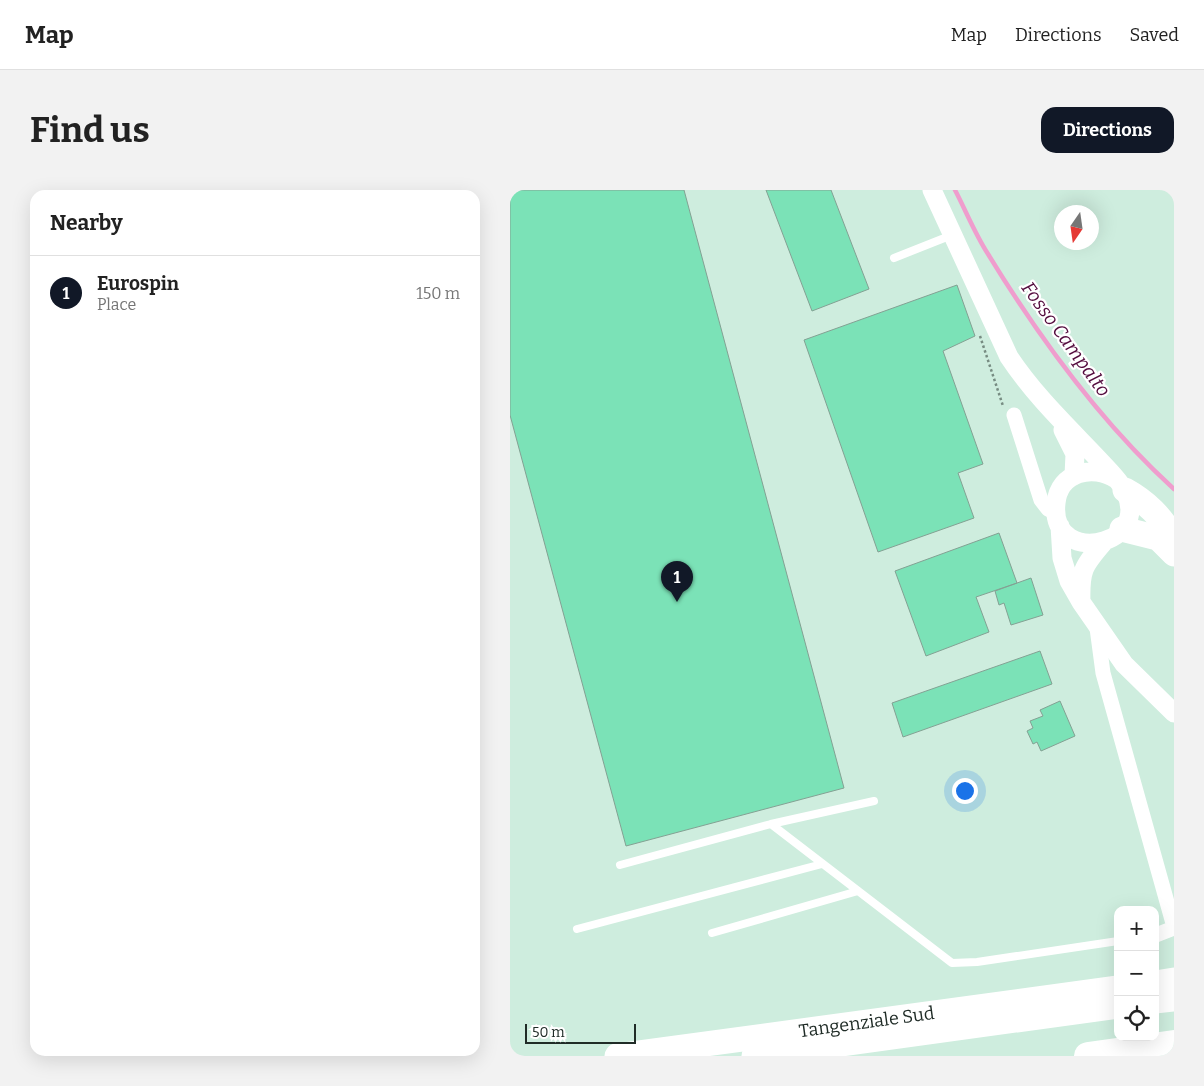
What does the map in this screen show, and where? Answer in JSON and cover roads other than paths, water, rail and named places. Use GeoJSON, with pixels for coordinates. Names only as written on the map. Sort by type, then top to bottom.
{"type":"FeatureCollection","features":[{"type":"Feature","properties":{"kind":"highway"},"geometry":{"type":"LineString","coordinates":[[1120,485],[1160,516],[1174,538]]}},
{"type":"Feature","properties":{"kind":"highway"},"geometry":{"type":"LineString","coordinates":[[1113,536],[1158,538],[1174,554]]}},
{"type":"Feature","properties":{"kind":"highway"},"geometry":{"type":"LineString","coordinates":[[1159,982],[1174,980]]}},
{"type":"Feature","properties":{"kind":"highway","name":"Tangenziale Sud"},"geometry":{"type":"LineString","coordinates":[[617,1056],[1114,989]]}},
{"type":"Feature","properties":{"kind":"highway"},"geometry":{"type":"LineString","coordinates":[[1159,1001],[1174,999]]}},
{"type":"Feature","properties":{"kind":"highway","name":"Tangenziale Sud"},"geometry":{"type":"LineString","coordinates":[[754,1056],[1114,1007]]}},
{"type":"Feature","properties":{"kind":"highway"},"geometry":{"type":"LineString","coordinates":[[1088,1056],[1174,1044]]}},
{"type":"Feature","properties":{"kind":"street"},"geometry":{"type":"LineString","coordinates":[[932,190],[1009,357],[1024,380],[1120,485],[1129,510],[1113,536],[1087,561],[1080,578],[1081,602]]}},
{"type":"Feature","properties":{"kind":"street"},"geometry":{"type":"LineString","coordinates":[[1014,415],[1041,500],[1058,519],[1071,538],[1078,542],[1094,544],[1113,536]]}},
{"type":"Feature","properties":{"kind":"street"},"geometry":{"type":"LineString","coordinates":[[1057,418],[1074,454],[1074,476]]}},
{"type":"Feature","properties":{"kind":"street"},"geometry":{"type":"LineString","coordinates":[[1120,485],[1094,470],[1074,476],[1067,481],[1058,493],[1058,519],[1062,558],[1069,581],[1097,628],[1124,664],[1174,712]]}},
{"type":"Feature","properties":{"kind":"street"},"geometry":{"type":"LineString","coordinates":[[1097,628],[1103,673],[1174,927],[1159,934]]}},
{"type":"Feature","properties":{"kind":"lane"},"geometry":{"type":"LineString","coordinates":[[894,258],[952,235]]}},
{"type":"Feature","properties":{"kind":"lane"},"geometry":{"type":"LineString","coordinates":[[620,865],[771,824],[874,801]]}},
{"type":"Feature","properties":{"kind":"lane"},"geometry":{"type":"LineString","coordinates":[[771,824],[952,963],[977,962],[1114,942]]}},
{"type":"Feature","properties":{"kind":"lane"},"geometry":{"type":"LineString","coordinates":[[577,929],[822,864]]}},
{"type":"Feature","properties":{"kind":"lane"},"geometry":{"type":"LineString","coordinates":[[712,933],[858,891]]}},
{"type":"Feature","properties":{"kind":"waterway","name":"Fosso Campalto"},"geometry":{"type":"LineString","coordinates":[[955,190],[983,246],[1050,348],[1096,408],[1174,489]]}},
{"type":"Feature","properties":{"kind":"place","name":"Eurospin"},"geometry":{"type":"Point","coordinates":[677,602]}}]}
